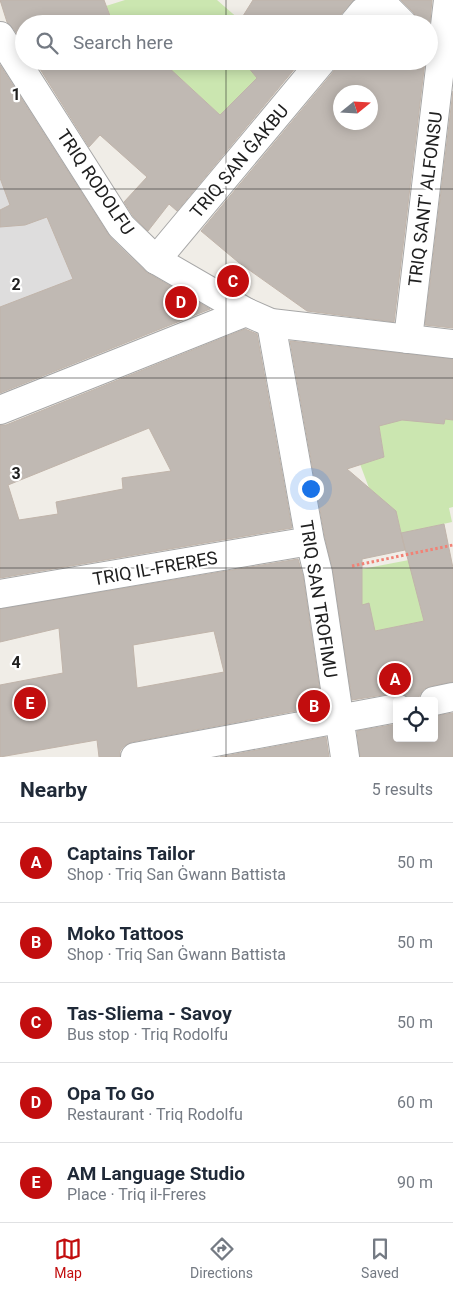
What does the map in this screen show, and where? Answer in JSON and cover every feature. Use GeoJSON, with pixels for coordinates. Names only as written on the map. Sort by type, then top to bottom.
{"type":"FeatureCollection","features":[{"type":"Feature","properties":{"kind":"street","name":"TRIQ SANT' ALFONSU"},"geometry":{"type":"LineString","coordinates":[[438,70],[448,0]]}},
{"type":"Feature","properties":{"kind":"street"},"geometry":{"type":"LineString","coordinates":[[360,15],[363,12],[388,9],[394,15]]}},
{"type":"Feature","properties":{"kind":"street","name":"TRIQ RODOLFU"},"geometry":{"type":"LineString","coordinates":[[0,36],[15,60]]}},
{"type":"Feature","properties":{"kind":"street","name":"TRIQ RODOLFU"},"geometry":{"type":"LineString","coordinates":[[22,70],[121,226],[156,260],[246,312],[271,323],[453,344]]}},
{"type":"Feature","properties":{"kind":"street","name":"TRIQ SAN ĠAKBU"},"geometry":{"type":"LineString","coordinates":[[156,260],[314,70]]}},
{"type":"Feature","properties":{"kind":"street","name":"TRIQ SANT' ALFONSU"},"geometry":{"type":"LineString","coordinates":[[408,339],[438,70]]}},
{"type":"Feature","properties":{"kind":"street"},"geometry":{"type":"LineString","coordinates":[[0,410],[246,312]]}},
{"type":"Feature","properties":{"kind":"street","name":"TRIQ SAN TROFIMU"},"geometry":{"type":"LineString","coordinates":[[271,323],[310,541],[318,573],[345,757]]}},
{"type":"Feature","properties":{"kind":"street","name":"TRIQ IL-FRERES"},"geometry":{"type":"LineString","coordinates":[[0,594],[310,541]]}},
{"type":"Feature","properties":{"kind":"street"},"geometry":{"type":"LineString","coordinates":[[438,700],[453,697]]}},
{"type":"Feature","properties":{"kind":"street"},"geometry":{"type":"LineString","coordinates":[[135,757],[393,709]]}},
{"type":"Feature","properties":{"kind":"path"},"geometry":{"type":"LineString","coordinates":[[352,566],[453,545]]}},
{"type":"Feature","properties":{"kind":"shaded area"},"geometry":{"type":"Polygon","coordinates":[[[0,65],[6,67],[126,251],[167,281],[211,309],[0,393],[0,65]]]}},
{"type":"Feature","properties":{"kind":"green space"},"geometry":{"type":"Polygon","coordinates":[[[125,0],[217,0],[234,15],[110,15],[106,6],[125,0]]]}},
{"type":"Feature","properties":{"kind":"green space"},"geometry":{"type":"Polygon","coordinates":[[[171,70],[250,70],[257,78],[220,115],[171,70]]]}},
{"type":"Feature","properties":{"kind":"green space"},"geometry":{"type":"Polygon","coordinates":[[[359,396],[444,424],[445,419],[453,420],[453,507],[449,508],[452,522],[412,531],[416,547],[405,550],[397,516],[368,523],[384,501],[369,488],[360,464],[384,457],[379,426],[359,396]]]}},
{"type":"Feature","properties":{"kind":"green space"},"geometry":{"type":"Polygon","coordinates":[[[409,560],[424,621],[375,631],[358,606],[335,580],[362,573],[362,569],[409,560]]]}},
{"type":"Feature","properties":{"kind":"building"},"geometry":{"type":"Polygon","coordinates":[[[0,0],[104,0],[110,15],[15,15],[15,31],[7,22],[0,0]]]}},
{"type":"Feature","properties":{"kind":"building"},"geometry":{"type":"Polygon","coordinates":[[[253,0],[354,0],[341,15],[244,15],[253,0]]]}},
{"type":"Feature","properties":{"kind":"building"},"geometry":{"type":"Polygon","coordinates":[[[401,0],[432,0],[431,15],[415,15],[401,0]]]}},
{"type":"Feature","properties":{"kind":"building"},"geometry":{"type":"Polygon","coordinates":[[[0,65],[110,237],[146,272],[210,309],[0,393],[0,307],[73,279],[47,217],[25,225],[0,227],[0,210],[10,205],[0,178],[0,65]]]}},
{"type":"Feature","properties":{"kind":"building"},"geometry":{"type":"Polygon","coordinates":[[[41,70],[171,70],[220,115],[257,78],[250,70],[294,70],[177,211],[169,204],[148,231],[133,216],[124,202],[147,177],[100,135],[89,147],[41,70]]]}},
{"type":"Feature","properties":{"kind":"building"},"geometry":{"type":"Polygon","coordinates":[[[334,70],[424,70],[394,322],[307,311],[238,262],[201,231],[334,70]]]}},
{"type":"Feature","properties":{"kind":"building"},"geometry":{"type":"Polygon","coordinates":[[[453,91],[453,328],[425,325],[453,91]]]}},
{"type":"Feature","properties":{"kind":"building"},"geometry":{"type":"Polygon","coordinates":[[[245,329],[257,334],[292,528],[0,578],[0,425],[6,425],[245,329]],[[149,428],[8,485],[19,520],[58,514],[56,502],[123,489],[122,478],[171,471],[149,428]]]}},
{"type":"Feature","properties":{"kind":"building"},"geometry":{"type":"Polygon","coordinates":[[[290,341],[453,359],[453,420],[445,419],[444,424],[402,420],[379,426],[384,457],[347,469],[396,511],[401,533],[444,524],[453,568],[453,682],[424,689],[419,697],[406,697],[403,693],[395,693],[352,700],[333,571],[325,538],[290,341]],[[402,536],[405,550],[362,559],[362,605],[369,603],[375,631],[424,621],[402,536]]]}},
{"type":"Feature","properties":{"kind":"building"},"geometry":{"type":"Polygon","coordinates":[[[298,559],[303,576],[322,706],[132,742],[124,746],[120,751],[120,757],[99,757],[97,740],[0,757],[0,685],[63,673],[59,628],[0,642],[0,609],[298,559]],[[214,631],[133,645],[137,688],[224,672],[214,631]]]}},
{"type":"Feature","properties":{"kind":"building"},"geometry":{"type":"Polygon","coordinates":[[[453,713],[453,757],[360,757],[357,731],[393,725],[393,742],[438,742],[438,715],[453,713]]]}},
{"type":"Feature","properties":{"kind":"building"},"geometry":{"type":"Polygon","coordinates":[[[326,737],[329,757],[220,757],[326,737]]]}},
{"type":"Feature","properties":{"kind":"place","name":"Tas-Sliema - Savoy"},"geometry":{"type":"Point","coordinates":[233,281]}},
{"type":"Feature","properties":{"kind":"place","name":"Opa To Go"},"geometry":{"type":"Point","coordinates":[181,302]}},
{"type":"Feature","properties":{"kind":"place","name":"Captains Tailor"},"geometry":{"type":"Point","coordinates":[395,679]}},
{"type":"Feature","properties":{"kind":"place","name":"AM Language Studio"},"geometry":{"type":"Point","coordinates":[30,703]}},
{"type":"Feature","properties":{"kind":"place","name":"Moko Tattoos"},"geometry":{"type":"Point","coordinates":[314,706]}}]}
